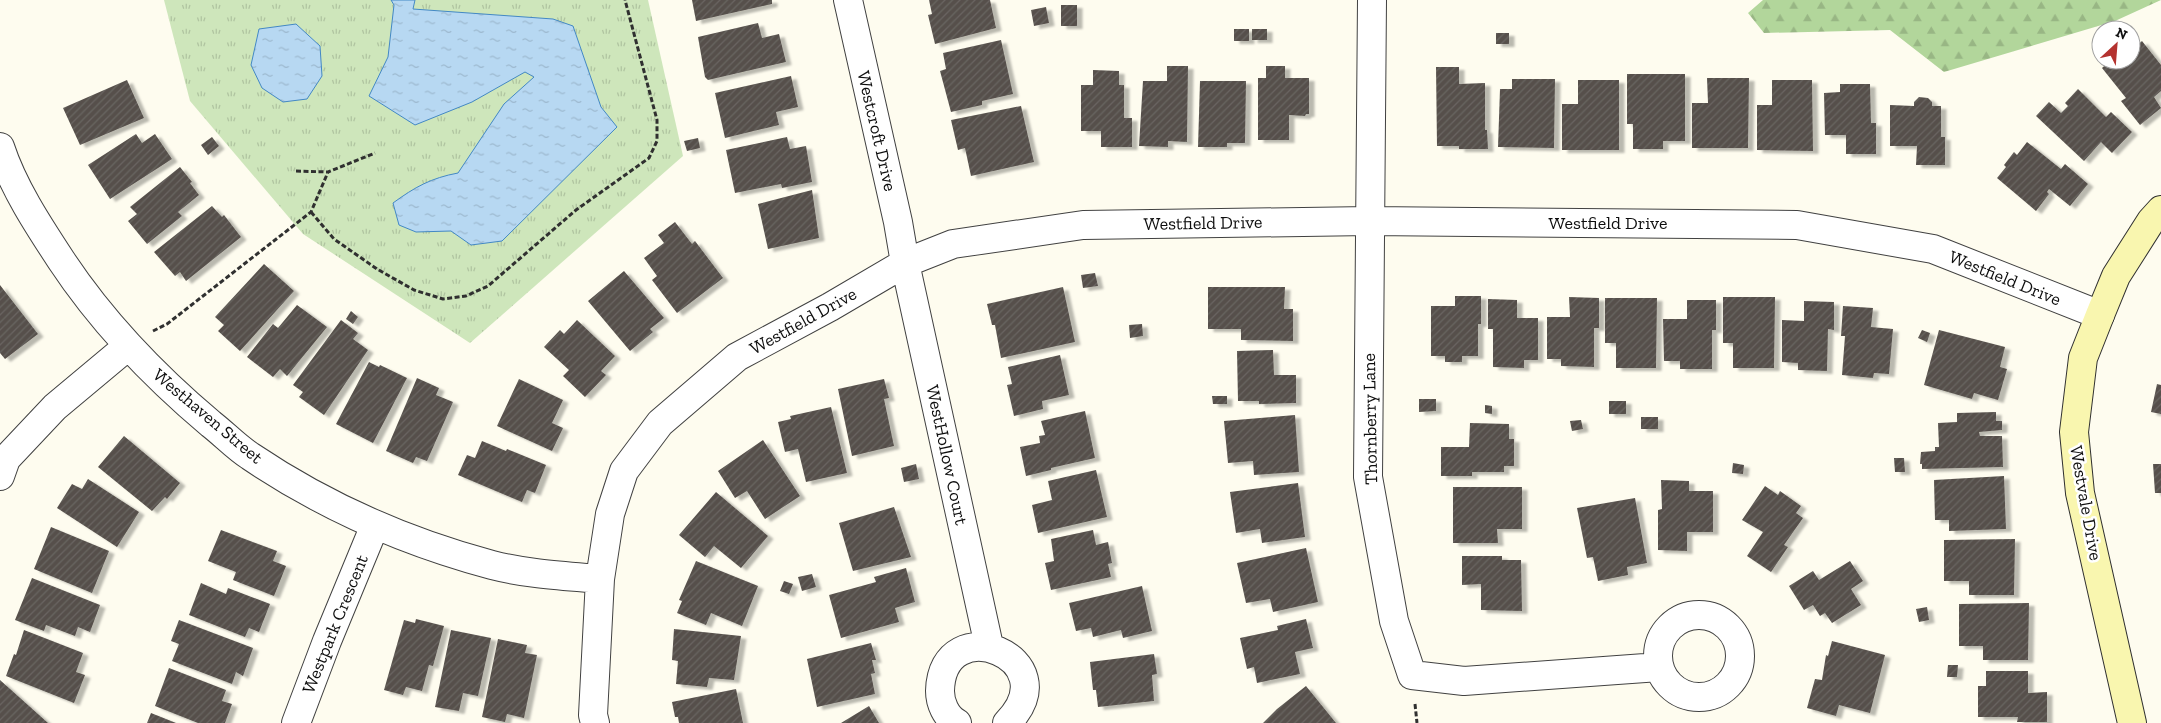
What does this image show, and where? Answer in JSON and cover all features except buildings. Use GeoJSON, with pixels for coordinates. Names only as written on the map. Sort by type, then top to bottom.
{"type":"FeatureCollection","features":[{"type":"Feature","properties":{"kind":"street","name":"Westcroft Drive"},"geometry":{"type":"LineString","coordinates":[[848,0],[898,222],[905,263]]}},
{"type":"Feature","properties":{"kind":"street","name":"Thornberry Lane"},"geometry":{"type":"LineString","coordinates":[[1372,0],[1368,477],[1394,621],[1401,648],[1412,675],[1464,681],[1659,667]]}},
{"type":"Feature","properties":{"kind":"street","name":"Westhaven Street"},"geometry":{"type":"LineString","coordinates":[[0,147],[35,222],[82,293],[128,346],[188,404],[249,456],[314,494],[375,526],[416,542],[494,565],[555,575],[600,579]]}},
{"type":"Feature","properties":{"kind":"street","name":"Westvale Drive"},"geometry":{"type":"LineString","coordinates":[[2132,723],[2080,492],[2074,432],[2083,358],[2116,276],[2151,221],[2161,210]]}},
{"type":"Feature","properties":{"kind":"street","name":"Westfield Drive"},"geometry":{"type":"LineString","coordinates":[[594,723],[600,579],[610,514],[624,471],[660,423],[737,357],[830,307],[905,263],[953,244],[1083,225],[1369,221],[1797,224],[1932,249],[2100,315]]}},
{"type":"Feature","properties":{"kind":"street","name":"WestHollow Court"},"geometry":{"type":"LineString","coordinates":[[905,263],[989,646]]}},
{"type":"Feature","properties":{"kind":"street"},"geometry":{"type":"LineString","coordinates":[[0,476],[6,459],[55,406],[128,346]]}},
{"type":"Feature","properties":{"kind":"street","name":"Westpark Crescent"},"geometry":{"type":"LineString","coordinates":[[296,723],[327,641],[375,526]]}},
{"type":"Feature","properties":{"kind":"street"},"geometry":{"type":"LineString","coordinates":[[957,723],[946,713],[940,699],[941,678],[947,664],[957,654],[970,648],[989,646],[1008,655],[1018,666],[1024,679],[1024,697],[1019,711],[1007,723]]}},
{"type":"Feature","properties":{"kind":"path"},"geometry":{"type":"LineString","coordinates":[[311,212],[334,238],[377,269],[414,290],[442,299],[466,296],[488,286],[576,210],[649,158],[657,141],[657,120],[625,0]]}},
{"type":"Feature","properties":{"kind":"path"},"geometry":{"type":"LineString","coordinates":[[296,171],[328,172],[375,154]]}},
{"type":"Feature","properties":{"kind":"path"},"geometry":{"type":"LineString","coordinates":[[128,346],[167,324],[311,212],[328,172]]}},
{"type":"Feature","properties":{"kind":"green space"},"geometry":{"type":"Polygon","coordinates":[[[164,0],[648,0],[683,156],[470,343],[303,234],[190,101],[164,0]]]}},
{"type":"Feature","properties":{"kind":"green space"},"geometry":{"type":"Polygon","coordinates":[[[1763,0],[2161,0],[2117,20],[2091,20],[2091,28],[1944,72],[1890,30],[1764,33],[1748,13],[1763,0]]]}},
{"type":"Feature","properties":{"kind":"water"},"geometry":{"type":"Polygon","coordinates":[[[391,0],[415,0],[413,9],[553,19],[573,26],[601,107],[617,127],[502,241],[471,245],[451,231],[416,232],[399,225],[393,203],[424,184],[458,173],[504,104],[534,77],[525,72],[472,102],[415,125],[369,96],[388,57],[394,5],[391,0]]]}},
{"type":"Feature","properties":{"kind":"water"},"geometry":{"type":"Polygon","coordinates":[[[296,24],[320,46],[322,76],[307,99],[283,102],[262,88],[251,65],[259,29],[296,24]]]}}]}
